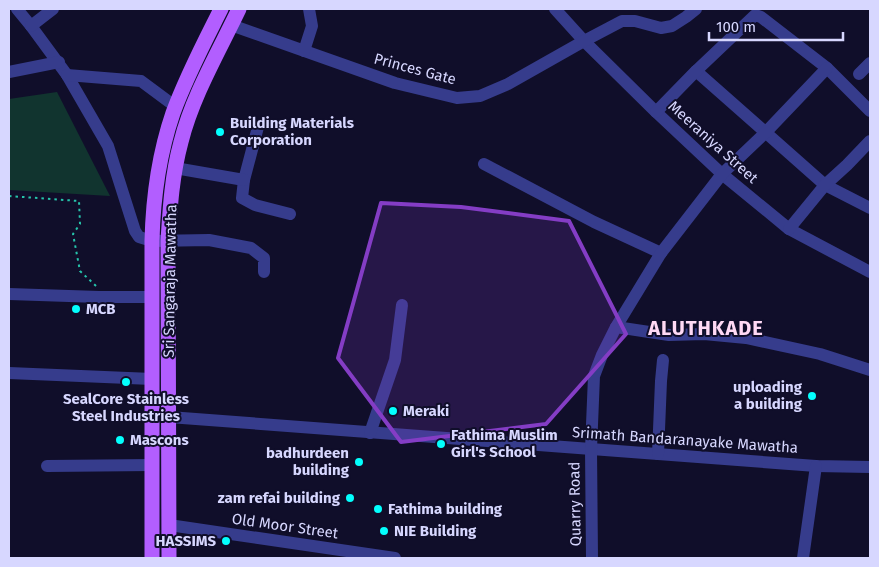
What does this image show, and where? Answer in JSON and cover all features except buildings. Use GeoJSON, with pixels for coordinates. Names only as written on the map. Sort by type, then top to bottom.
{"type":"FeatureCollection","features":[{"type":"Feature","properties":{"kind":"main road","name":"Sri Sangaraja Mawatha"},"geometry":{"type":"LineString","coordinates":[[152,558],[152,242],[155,193],[167,133],[176,107],[221,9]]}},
{"type":"Feature","properties":{"kind":"main road","name":"Sri Sangaraja Mawatha"},"geometry":{"type":"LineString","coordinates":[[169,558],[168,241],[171,195],[181,141],[188,119],[239,9]]}},
{"type":"Feature","properties":{"kind":"street"},"geometry":{"type":"LineString","coordinates":[[17,9],[59,62],[108,146],[135,231],[152,242],[208,240],[251,248],[264,258],[264,272]]}},
{"type":"Feature","properties":{"kind":"street"},"geometry":{"type":"LineString","coordinates":[[31,26],[53,9]]}},
{"type":"Feature","properties":{"kind":"street"},"geometry":{"type":"LineString","coordinates":[[304,51],[312,26],[309,9]]}},
{"type":"Feature","properties":{"kind":"street","name":"Meeraniya Street"},"geometry":{"type":"LineString","coordinates":[[555,9],[584,41],[722,174],[789,229],[870,272]]}},
{"type":"Feature","properties":{"kind":"street","name":"Princes Gate"},"geometry":{"type":"LineString","coordinates":[[231,25],[395,83],[457,98],[480,96],[508,84],[622,21],[635,21],[661,28],[672,26],[696,9]]}},
{"type":"Feature","properties":{"kind":"street"},"geometry":{"type":"LineString","coordinates":[[656,112],[753,12],[827,68],[870,111]]}},
{"type":"Feature","properties":{"kind":"street"},"geometry":{"type":"LineString","coordinates":[[9,72],[59,62]]}},
{"type":"Feature","properties":{"kind":"street"},"geometry":{"type":"LineString","coordinates":[[859,74],[870,64]]}},
{"type":"Feature","properties":{"kind":"street","name":"Quarry Road"},"geometry":{"type":"LineString","coordinates":[[592,558],[591,449],[594,376],[602,355],[616,327],[661,253],[722,174],[765,133],[827,68]]}},
{"type":"Feature","properties":{"kind":"street"},"geometry":{"type":"LineString","coordinates":[[696,71],[825,185],[870,208]]}},
{"type":"Feature","properties":{"kind":"street"},"geometry":{"type":"LineString","coordinates":[[67,75],[141,81],[176,107]]}},
{"type":"Feature","properties":{"kind":"street"},"geometry":{"type":"LineString","coordinates":[[258,127],[244,180],[242,198],[255,205],[290,214]]}},
{"type":"Feature","properties":{"kind":"street"},"geometry":{"type":"LineString","coordinates":[[789,229],[825,185],[870,140]]}},
{"type":"Feature","properties":{"kind":"street"},"geometry":{"type":"LineString","coordinates":[[484,164],[594,222],[661,253]]}},
{"type":"Feature","properties":{"kind":"street"},"geometry":{"type":"LineString","coordinates":[[175,168],[244,180]]}},
{"type":"Feature","properties":{"kind":"street"},"geometry":{"type":"LineString","coordinates":[[9,294],[152,297]]}},
{"type":"Feature","properties":{"kind":"street"},"geometry":{"type":"LineString","coordinates":[[370,433],[395,360],[402,305]]}},
{"type":"Feature","properties":{"kind":"street"},"geometry":{"type":"LineString","coordinates":[[616,327],[669,334],[704,334],[746,338],[820,354],[870,370]]}},
{"type":"Feature","properties":{"kind":"street"},"geometry":{"type":"LineString","coordinates":[[658,454],[663,360]]}},
{"type":"Feature","properties":{"kind":"street"},"geometry":{"type":"LineString","coordinates":[[9,373],[152,379]]}},
{"type":"Feature","properties":{"kind":"street","name":"Srimath Bandaranayake Mawatha"},"geometry":{"type":"LineString","coordinates":[[169,417],[816,466],[870,467]]}},
{"type":"Feature","properties":{"kind":"street"},"geometry":{"type":"LineString","coordinates":[[47,466],[152,465]]}},
{"type":"Feature","properties":{"kind":"street"},"geometry":{"type":"LineString","coordinates":[[803,558],[816,466]]}},
{"type":"Feature","properties":{"kind":"street","name":"Old Moor Street"},"geometry":{"type":"LineString","coordinates":[[169,525],[395,558]]}},
{"type":"Feature","properties":{"kind":"path"},"geometry":{"type":"LineString","coordinates":[[9,196],[79,201],[80,224],[73,234],[80,271],[98,287],[99,297]]}},
{"type":"Feature","properties":{"kind":"highlighted area"},"geometry":{"type":"Polygon","coordinates":[[[381,203],[461,207],[569,221],[626,334],[546,424],[401,442],[338,358],[381,203]]]}},
{"type":"Feature","properties":{"kind":"green space"},"geometry":{"type":"Polygon","coordinates":[[[57,92],[110,196],[9,190],[9,99],[57,92]]]}},
{"type":"Feature","properties":{"kind":"place","name":"Building Materials Corporation"},"geometry":{"type":"Point","coordinates":[220,132]}},
{"type":"Feature","properties":{"kind":"place","name":"MCB"},"geometry":{"type":"Point","coordinates":[76,309]}},
{"type":"Feature","properties":{"kind":"place","name":"SealCore Stainless Steel Industries"},"geometry":{"type":"Point","coordinates":[126,382]}},
{"type":"Feature","properties":{"kind":"place","name":"uploading a building"},"geometry":{"type":"Point","coordinates":[812,396]}},
{"type":"Feature","properties":{"kind":"place","name":"Meraki"},"geometry":{"type":"Point","coordinates":[393,411]}},
{"type":"Feature","properties":{"kind":"place","name":"Mascons"},"geometry":{"type":"Point","coordinates":[120,440]}},
{"type":"Feature","properties":{"kind":"place","name":"Fathima Muslim Girl's School"},"geometry":{"type":"Point","coordinates":[441,444]}},
{"type":"Feature","properties":{"kind":"place","name":"badhurdeen building"},"geometry":{"type":"Point","coordinates":[359,462]}},
{"type":"Feature","properties":{"kind":"place","name":"zam refai building"},"geometry":{"type":"Point","coordinates":[350,498]}},
{"type":"Feature","properties":{"kind":"place","name":"Fathima building"},"geometry":{"type":"Point","coordinates":[378,509]}},
{"type":"Feature","properties":{"kind":"place","name":"NIE Building"},"geometry":{"type":"Point","coordinates":[384,531]}},
{"type":"Feature","properties":{"kind":"place","name":"HASSIMS"},"geometry":{"type":"Point","coordinates":[226,541]}},
{"type":"Feature","properties":{"kind":"district","name":"ALUTHKADE"},"geometry":{"type":"Point","coordinates":[706,328]}}]}
